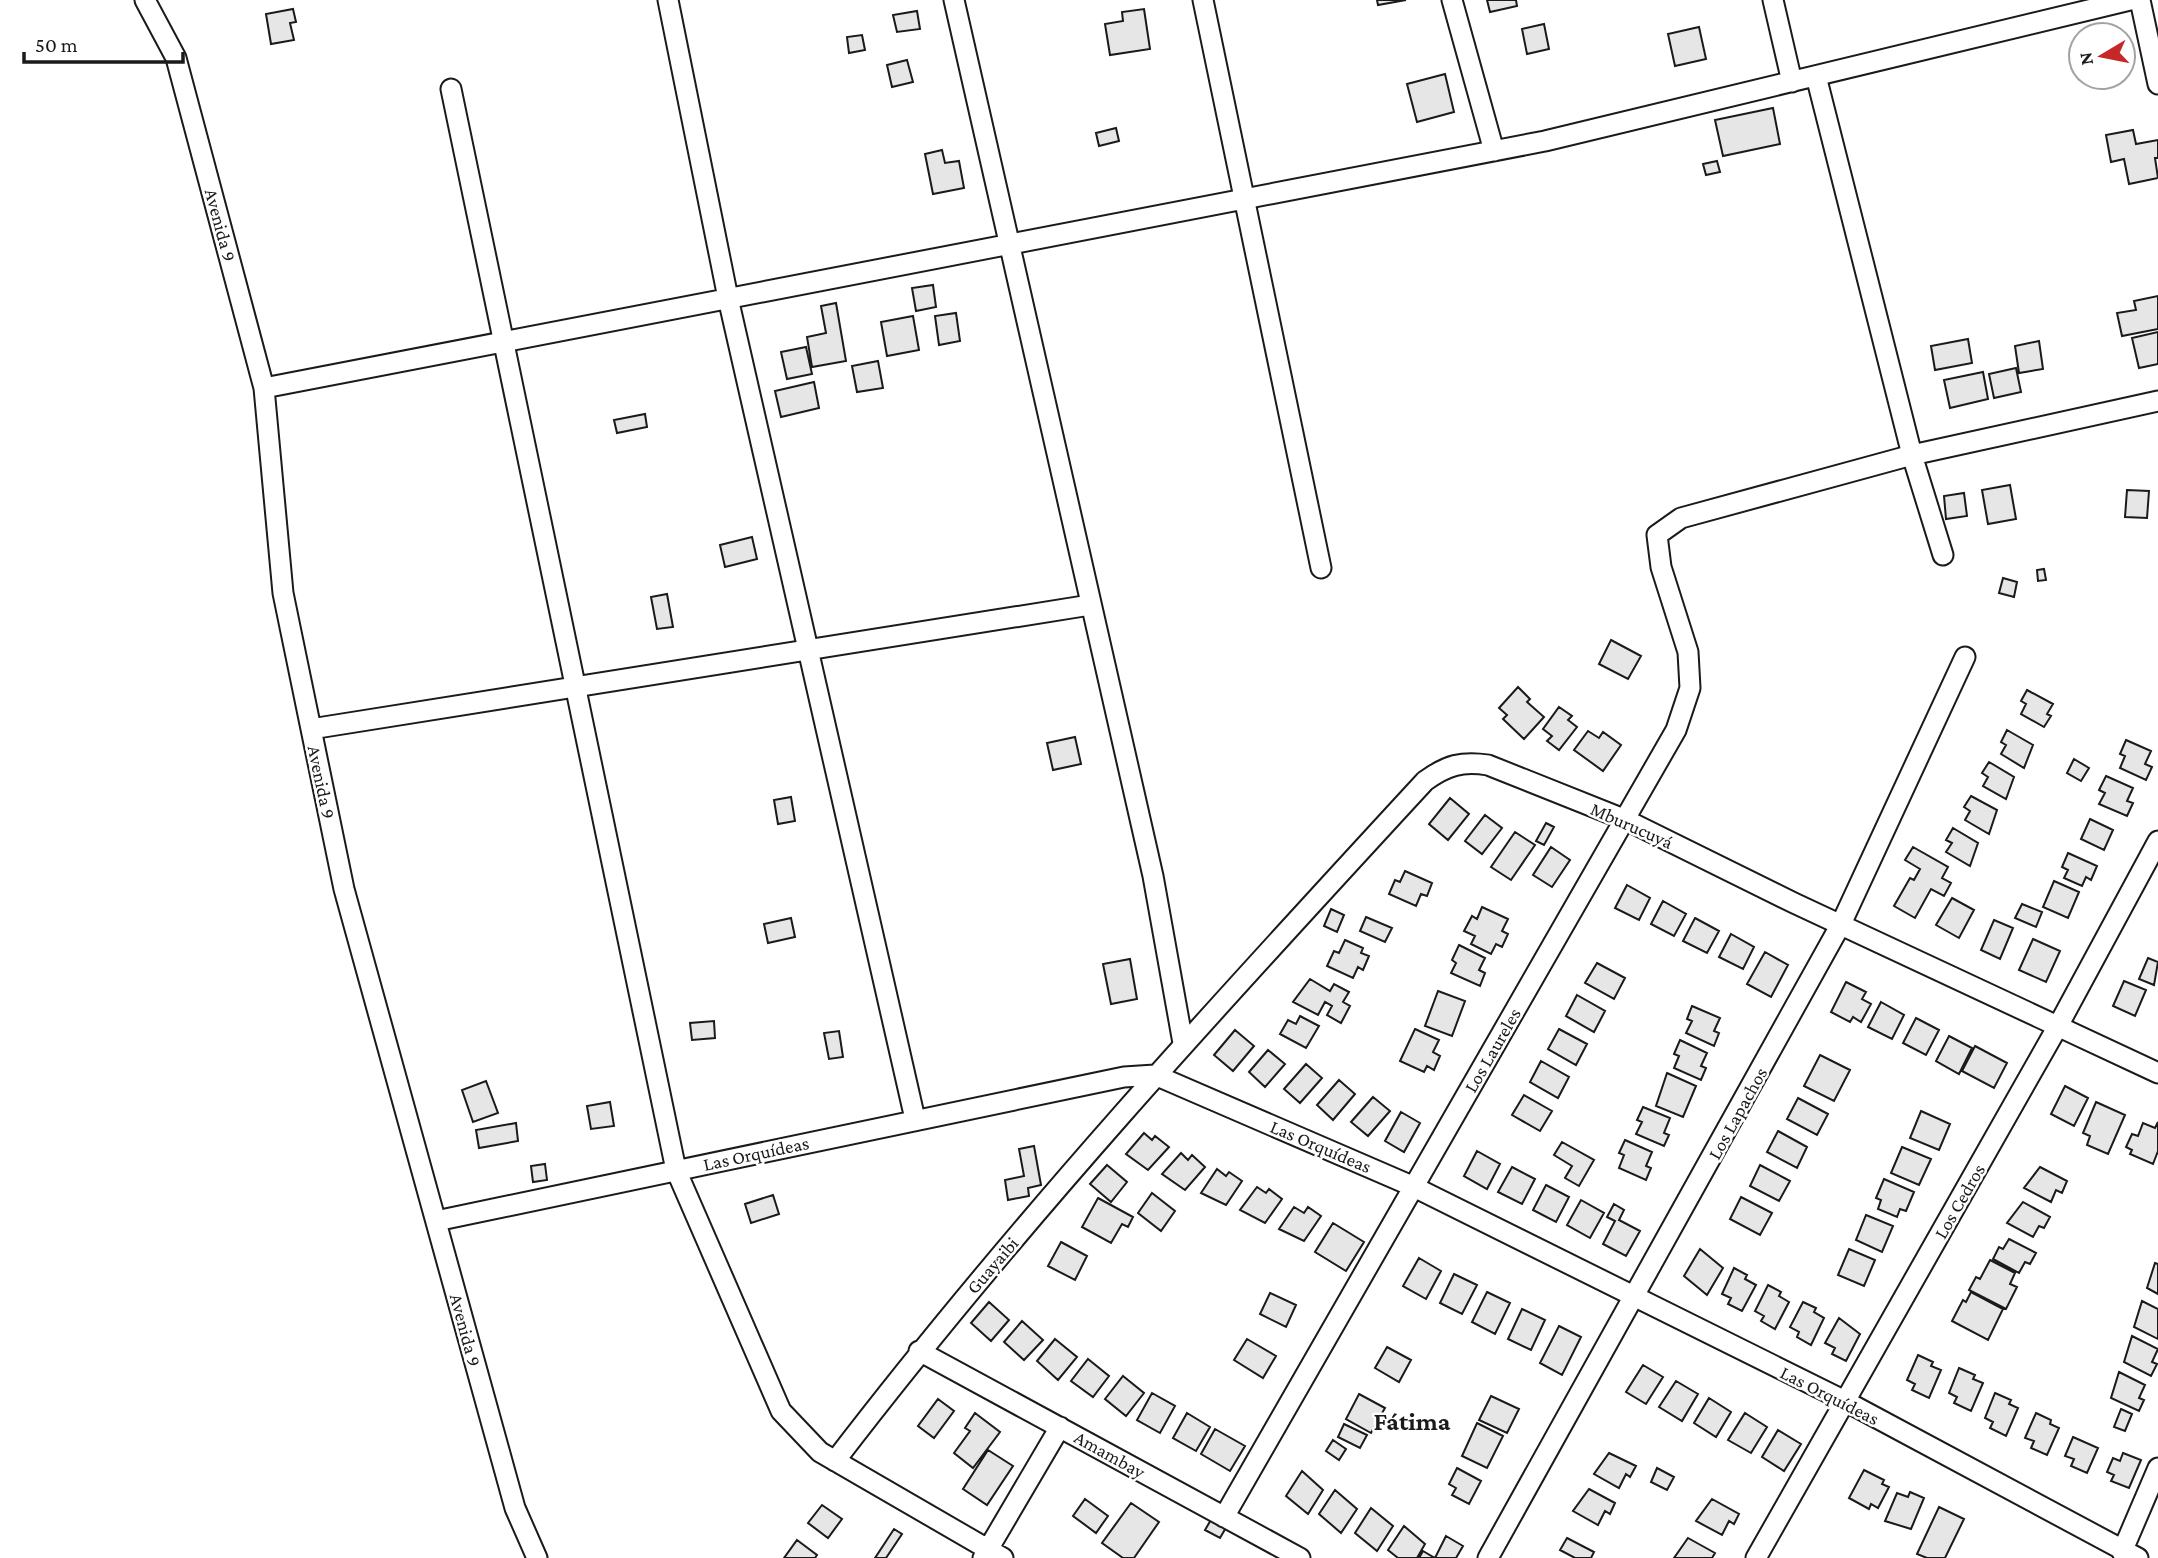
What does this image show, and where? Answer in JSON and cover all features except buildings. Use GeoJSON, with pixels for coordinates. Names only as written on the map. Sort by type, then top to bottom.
{"type":"FeatureCollection","features":[{"type":"Feature","properties":{"kind":"street","name":"Avenida 9"},"geometry":{"type":"LineString","coordinates":[[145,0],[176,58],[264,388],[283,593],[344,889],[515,1508],[537,1558]]}},
{"type":"Feature","properties":{"kind":"street"},"geometry":{"type":"LineString","coordinates":[[668,0],[729,299],[915,1119]]}},
{"type":"Feature","properties":{"kind":"street"},"geometry":{"type":"LineString","coordinates":[[954,0],[1153,876],[1183,1043]]}},
{"type":"Feature","properties":{"kind":"street"},"geometry":{"type":"LineString","coordinates":[[1203,0],[1321,568]]}},
{"type":"Feature","properties":{"kind":"street"},"geometry":{"type":"LineString","coordinates":[[1452,0],[1494,151]]}},
{"type":"Feature","properties":{"kind":"street"},"geometry":{"type":"LineString","coordinates":[[1773,0],[1792,82]]}},
{"type":"Feature","properties":{"kind":"street"},"geometry":{"type":"LineString","coordinates":[[2140,0],[2158,84]]}},
{"type":"Feature","properties":{"kind":"street"},"geometry":{"type":"LineString","coordinates":[[264,388],[1494,151],[1792,82],[2119,1]]}},
{"type":"Feature","properties":{"kind":"street"},"geometry":{"type":"LineString","coordinates":[[1816,76],[1912,455],[1943,555]]}},
{"type":"Feature","properties":{"kind":"street"},"geometry":{"type":"LineString","coordinates":[[451,89],[676,1170],[781,1411],[820,1452],[991,1555],[1060,1427]]}},
{"type":"Feature","properties":{"kind":"street"},"geometry":{"type":"LineString","coordinates":[[1912,455],[2158,401]]}},
{"type":"Feature","properties":{"kind":"street","name":"Los Laureles"},"geometry":{"type":"LineString","coordinates":[[1224,1517],[1676,730],[1690,688],[1688,652],[1661,567],[1657,535],[1681,518],[1912,455]]}},
{"type":"Feature","properties":{"kind":"street"},"geometry":{"type":"LineString","coordinates":[[311,729],[1090,605]]}},
{"type":"Feature","properties":{"kind":"street","name":"Los Lapachos"},"geometry":{"type":"LineString","coordinates":[[1488,1558],[1841,924],[1965,657]]}},
{"type":"Feature","properties":{"kind":"street","name":"Mburucuyá"},"geometry":{"type":"LineString","coordinates":[[1155,1074],[1425,781],[1443,768],[1466,761],[1488,765],[1626,820],[2158,1073]]}},
{"type":"Feature","properties":{"kind":"street","name":"Los Cedros"},"geometry":{"type":"LineString","coordinates":[[1756,1558],[2058,1026],[2158,841]]}},
{"type":"Feature","properties":{"kind":"street","name":"Las Orquídeas"},"geometry":{"type":"LineString","coordinates":[[436,1221],[915,1119],[1124,1077],[1155,1074],[1412,1186],[1845,1401],[2130,1555]]}},
{"type":"Feature","properties":{"kind":"street","name":"Guayaibi"},"geometry":{"type":"LineString","coordinates":[[835,1461],[919,1351],[1155,1074]]}},
{"type":"Feature","properties":{"kind":"street","name":"Amambay"},"geometry":{"type":"LineString","coordinates":[[919,1351],[1300,1558]]}},
{"type":"Feature","properties":{"kind":"street"},"geometry":{"type":"LineString","coordinates":[[2130,1555],[2158,1468]]}},
{"type":"Feature","properties":{"kind":"district","name":"Fátima"},"geometry":{"type":"Point","coordinates":[1412,1421]}}]}
